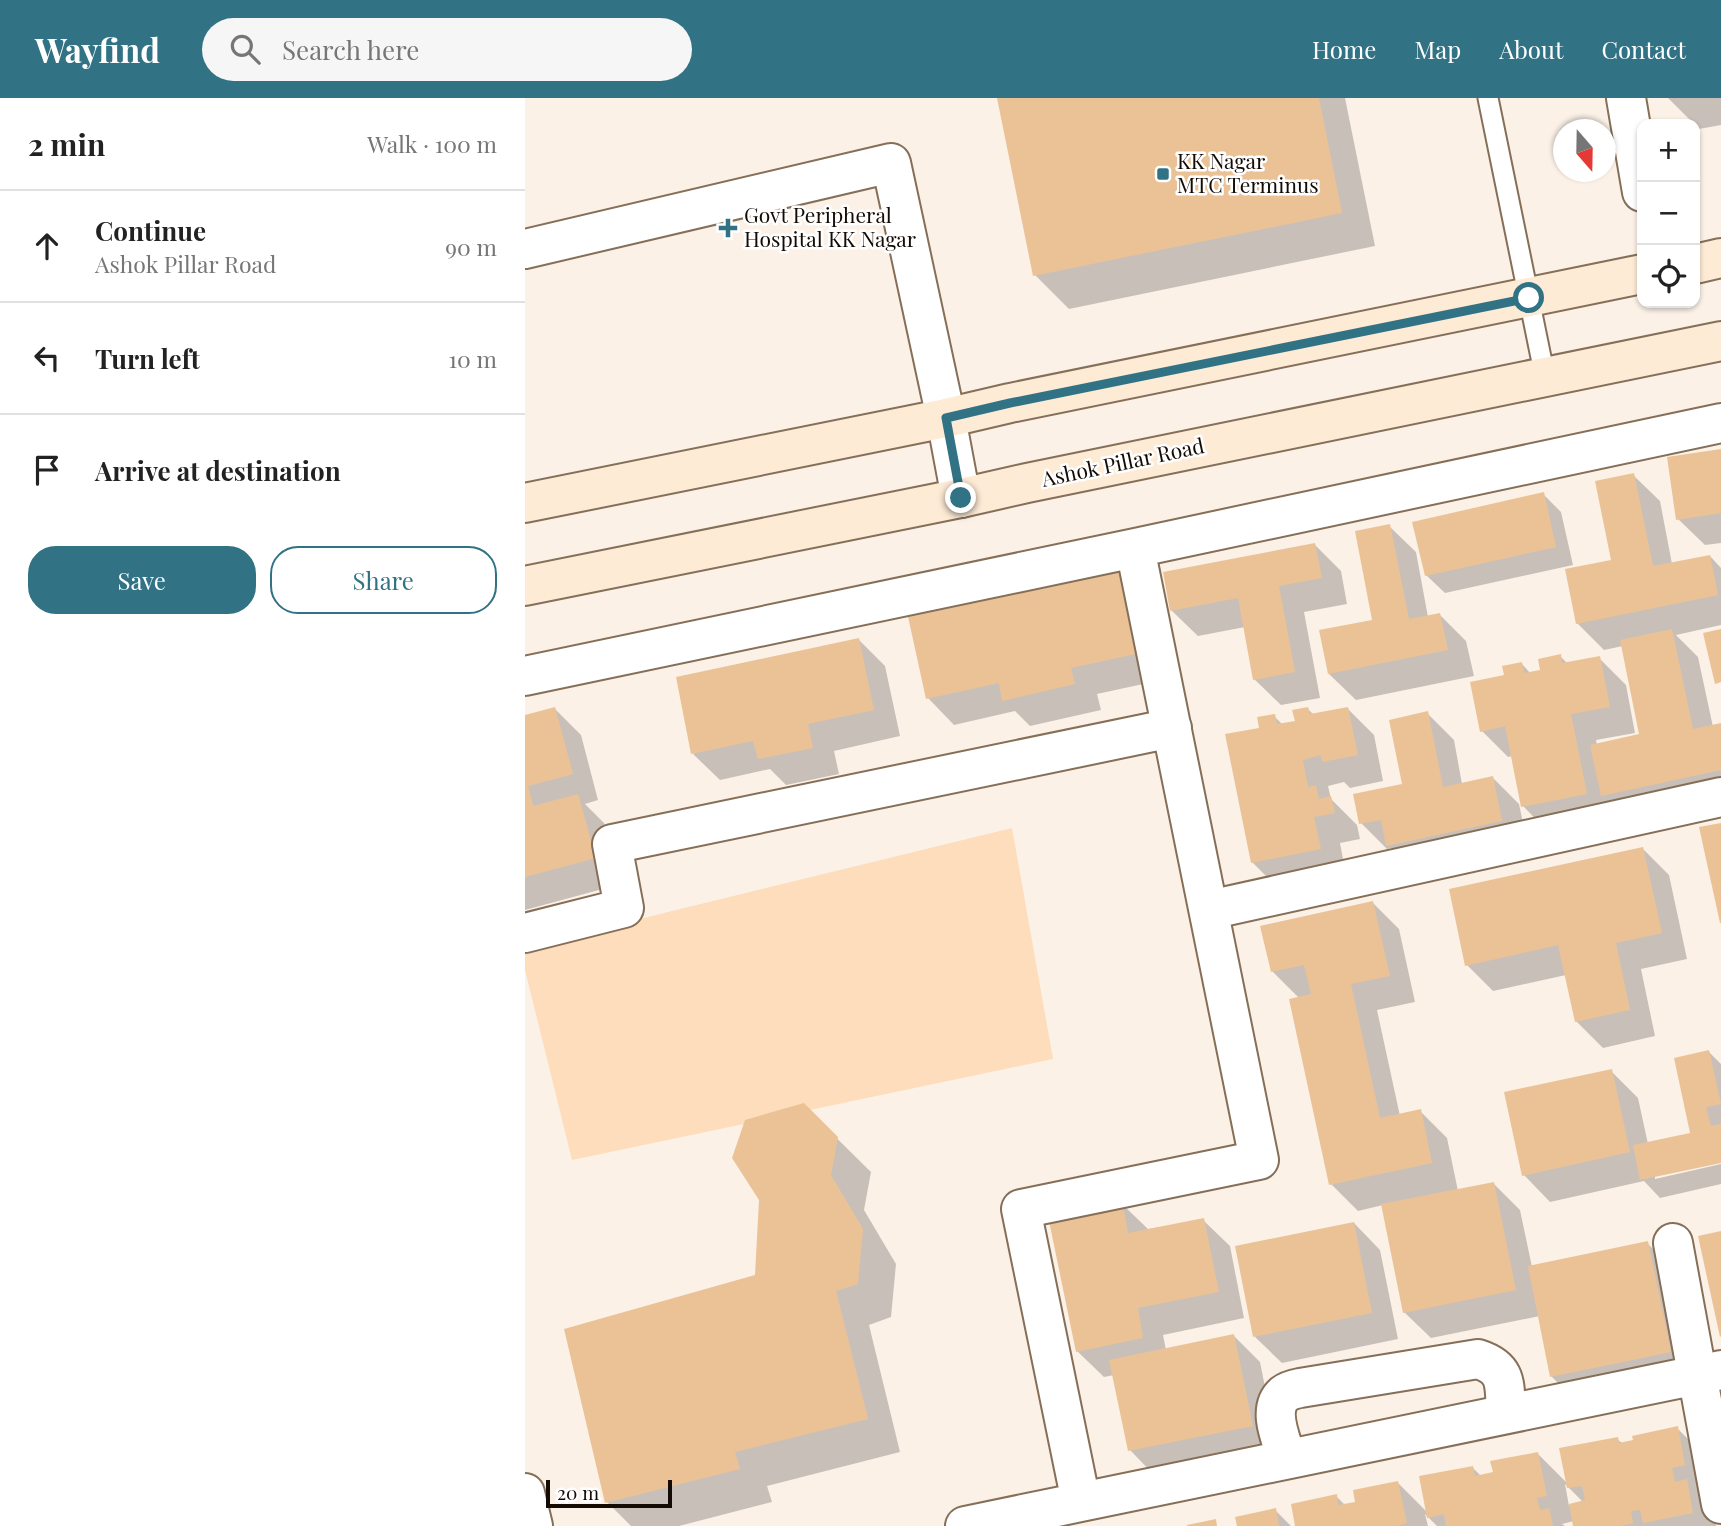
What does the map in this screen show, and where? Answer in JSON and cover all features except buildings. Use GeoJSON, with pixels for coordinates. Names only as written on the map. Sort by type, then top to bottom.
{"type":"FeatureCollection","features":[{"type":"Feature","properties":{"kind":"main road"},"geometry":{"type":"LineString","coordinates":[[1700,263],[1721,258]]}},
{"type":"Feature","properties":{"kind":"main road"},"geometry":{"type":"LineString","coordinates":[[525,503],[1637,275]]}},
{"type":"Feature","properties":{"kind":"main road","name":"Ashok Pillar Road"},"geometry":{"type":"LineString","coordinates":[[525,586],[1721,341]]}},
{"type":"Feature","properties":{"kind":"street"},"geometry":{"type":"LineString","coordinates":[[1626,98],[1640,182]]}},
{"type":"Feature","properties":{"kind":"street"},"geometry":{"type":"LineString","coordinates":[[525,249],[891,163],[961,498]]}},
{"type":"Feature","properties":{"kind":"street"},"geometry":{"type":"LineString","coordinates":[[525,676],[1721,423]]}},
{"type":"Feature","properties":{"kind":"street"},"geometry":{"type":"LineString","coordinates":[[1081,1502],[1021,1209],[1259,1160],[1135,548]]}},
{"type":"Feature","properties":{"kind":"street"},"geometry":{"type":"LineString","coordinates":[[525,933],[624,908],[612,844],[1172,728]]}},
{"type":"Feature","properties":{"kind":"street"},"geometry":{"type":"LineString","coordinates":[[1209,909],[1721,797]]}},
{"type":"Feature","properties":{"kind":"street"},"geometry":{"type":"LineString","coordinates":[[1673,1243],[1709,1373],[1721,1504]]}},
{"type":"Feature","properties":{"kind":"street"},"geometry":{"type":"LineString","coordinates":[[1287,1459],[1276,1418],[1278,1404],[1285,1393],[1300,1388],[1478,1359],[1498,1369],[1503,1379],[1506,1414]]}},
{"type":"Feature","properties":{"kind":"street"},"geometry":{"type":"LineString","coordinates":[[965,1526],[1709,1373]]}},
{"type":"Feature","properties":{"kind":"street"},"geometry":{"type":"LineString","coordinates":[[525,1493],[533,1526]]}},
{"type":"Feature","properties":{"kind":"lane"},"geometry":{"type":"LineString","coordinates":[[1488,98],[1545,377]]}},
{"type":"Feature","properties":{"kind":"shaded area"},"geometry":{"type":"Polygon","coordinates":[[[1012,828],[1053,1059],[572,1160],[525,970],[525,947],[1012,828]]]}},
{"type":"Feature","properties":{"kind":"place","name":"KK Nagar MTC Terminus"},"geometry":{"type":"Point","coordinates":[1163,174]}},
{"type":"Feature","properties":{"kind":"place","name":"Govt Peripheral Hospital KK Nagar"},"geometry":{"type":"Point","coordinates":[728,228]}},
{"type":"Feature","properties":{"kind":"route"},"geometry":{"type":"LineString","coordinates":[[961,498],[946,418],[1529,298]]}}]}
